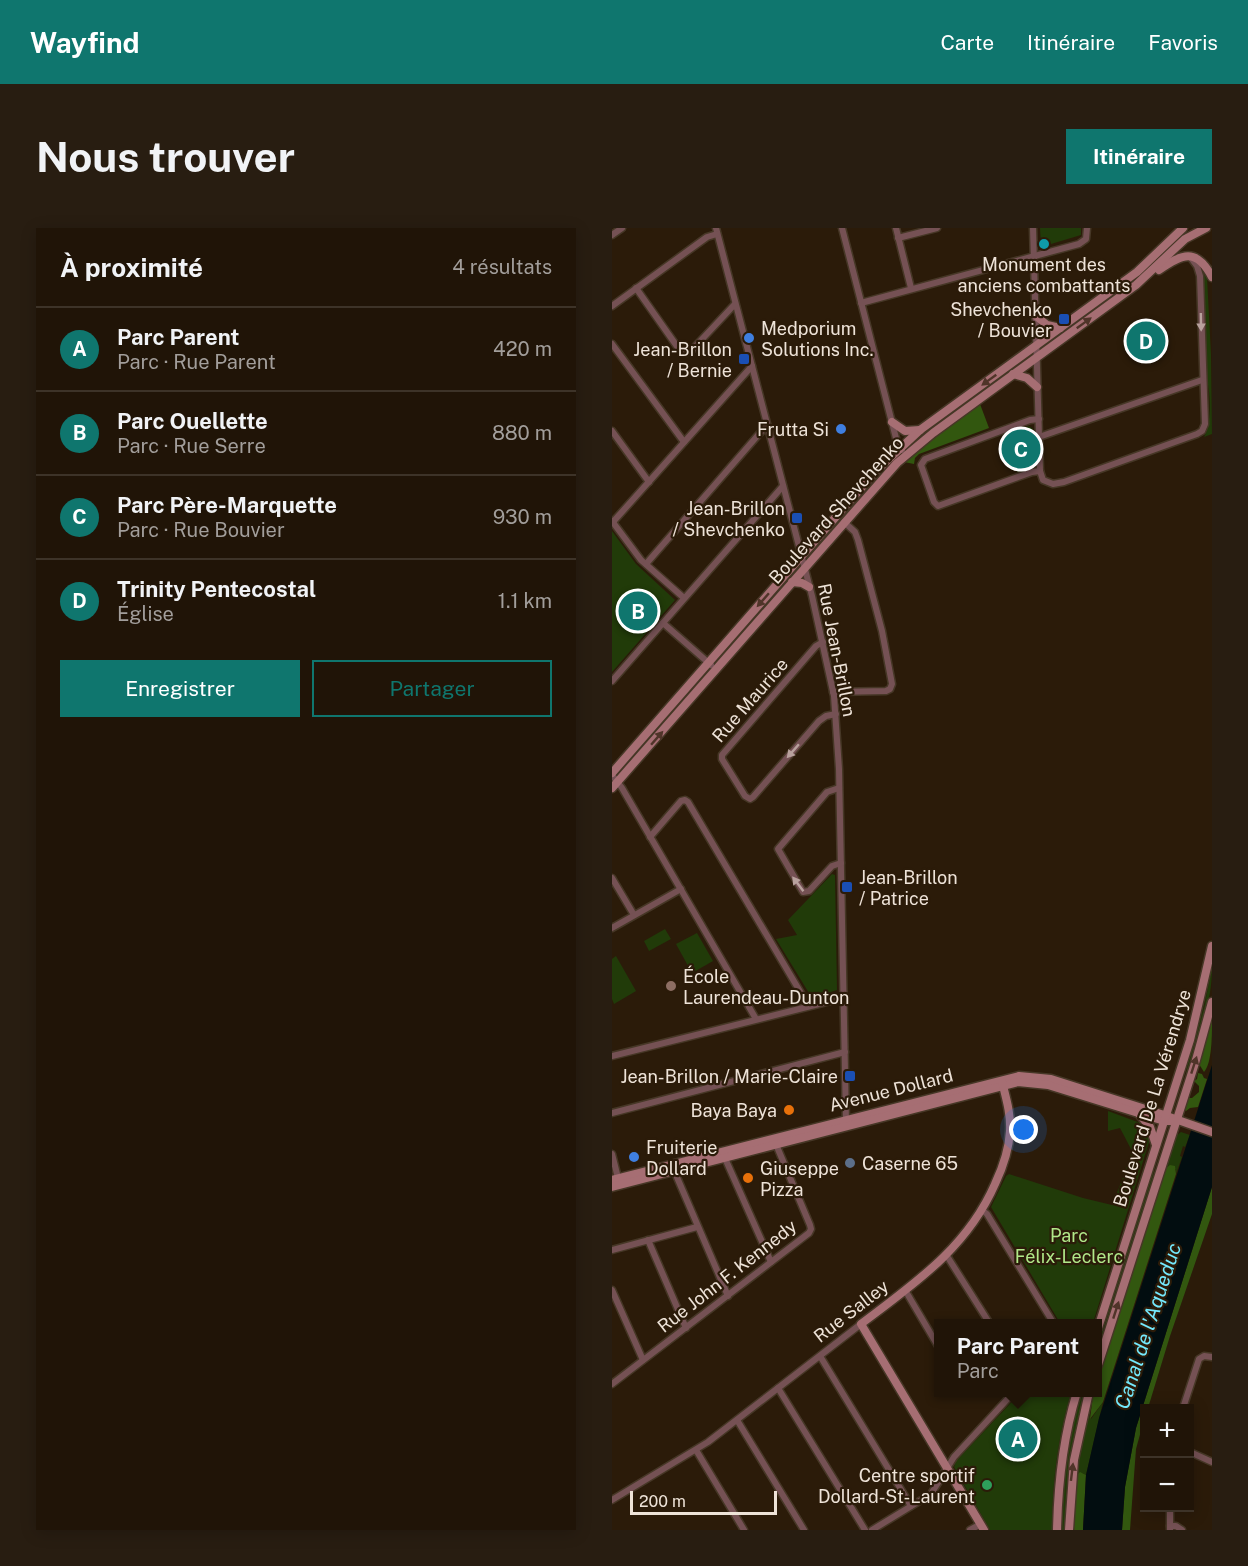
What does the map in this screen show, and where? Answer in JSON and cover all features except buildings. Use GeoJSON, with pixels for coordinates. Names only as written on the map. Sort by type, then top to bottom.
{"type":"FeatureCollection","features":[{"type":"Feature","properties":{"kind":"street"},"geometry":{"type":"LineString","coordinates":[[612,235],[622,228]]}},
{"type":"Feature","properties":{"kind":"street"},"geometry":{"type":"LineString","coordinates":[[842,228],[892,422],[900,447],[906,454]]}},
{"type":"Feature","properties":{"kind":"street"},"geometry":{"type":"LineString","coordinates":[[896,228],[911,288]]}},
{"type":"Feature","properties":{"kind":"street"},"geometry":{"type":"LineString","coordinates":[[898,238],[937,228]]}},
{"type":"Feature","properties":{"kind":"street"},"geometry":{"type":"LineString","coordinates":[[861,303],[1083,242],[1087,237],[1088,228]]}},
{"type":"Feature","properties":{"kind":"street","name":"Boulevard Shevchenko"},"geometry":{"type":"LineString","coordinates":[[613,779],[708,663],[876,471],[900,447],[1142,268],[1183,228]]}},
{"type":"Feature","properties":{"kind":"street","name":"Boulevard Shevchenko"},"geometry":{"type":"LineString","coordinates":[[613,779],[716,669],[881,479],[906,454],[1136,285],[1182,242],[1206,228]]}},
{"type":"Feature","properties":{"kind":"street"},"geometry":{"type":"LineString","coordinates":[[1032,229],[1040,471],[1046,483],[1061,483],[1200,433],[1205,424],[1200,276],[1191,257]]}},
{"type":"Feature","properties":{"kind":"street"},"geometry":{"type":"LineString","coordinates":[[612,306],[717,231]]}},
{"type":"Feature","properties":{"kind":"street","name":"Rue Jean-Brillon"},"geometry":{"type":"LineString","coordinates":[[717,231],[823,642],[833,692],[839,788],[847,1122]]}},
{"type":"Feature","properties":{"kind":"street"},"geometry":{"type":"LineString","coordinates":[[1136,285],[1177,258],[1191,257],[1203,263],[1212,277]]}},
{"type":"Feature","properties":{"kind":"street"},"geometry":{"type":"LineString","coordinates":[[636,288],[681,352],[685,353],[690,352],[735,304]]}},
{"type":"Feature","properties":{"kind":"street"},"geometry":{"type":"LineString","coordinates":[[1035,315],[1047,325],[1060,327]]}},
{"type":"Feature","properties":{"kind":"street"},"geometry":{"type":"LineString","coordinates":[[612,344],[684,442]]}},
{"type":"Feature","properties":{"kind":"street"},"geometry":{"type":"LineString","coordinates":[[684,598],[646,564],[613,521],[752,366]]}},
{"type":"Feature","properties":{"kind":"street"},"geometry":{"type":"LineString","coordinates":[[1013,374],[1027,378],[1037,387]]}},
{"type":"Feature","properties":{"kind":"street"},"geometry":{"type":"LineString","coordinates":[[1039,437],[1202,380]]}},
{"type":"Feature","properties":{"kind":"street"},"geometry":{"type":"LineString","coordinates":[[1039,419],[1030,420],[925,459],[921,465],[934,502],[938,506],[1040,471]]}},
{"type":"Feature","properties":{"kind":"street"},"geometry":{"type":"LineString","coordinates":[[892,422],[908,431],[920,430]]}},
{"type":"Feature","properties":{"kind":"street"},"geometry":{"type":"LineString","coordinates":[[646,564],[766,426]]}},
{"type":"Feature","properties":{"kind":"street"},"geometry":{"type":"LineString","coordinates":[[612,431],[649,482]]}},
{"type":"Feature","properties":{"kind":"street"},"geometry":{"type":"LineString","coordinates":[[612,681],[783,486]]}},
{"type":"Feature","properties":{"kind":"street"},"geometry":{"type":"LineString","coordinates":[[833,692],[886,691],[892,684],[880,622],[858,538],[844,522]]}},
{"type":"Feature","properties":{"kind":"street"},"geometry":{"type":"LineString","coordinates":[[792,582],[800,582],[809,587]]}},
{"type":"Feature","properties":{"kind":"street"},"geometry":{"type":"LineString","coordinates":[[663,623],[716,669]]}},
{"type":"Feature","properties":{"kind":"street","name":"Rue Maurice"},"geometry":{"type":"LineString","coordinates":[[823,642],[816,646],[722,755],[722,759],[745,796],[750,799],[819,721],[826,716],[836,714]]}},
{"type":"Feature","properties":{"kind":"street"},"geometry":{"type":"LineString","coordinates":[[613,779],[681,889],[756,1019]]}},
{"type":"Feature","properties":{"kind":"street"},"geometry":{"type":"LineString","coordinates":[[839,788],[826,792],[778,849],[803,892],[811,889],[832,866],[840,863]]}},
{"type":"Feature","properties":{"kind":"street"},"geometry":{"type":"LineString","coordinates":[[650,837],[681,801],[688,802],[808,1005]]}},
{"type":"Feature","properties":{"kind":"street"},"geometry":{"type":"LineString","coordinates":[[612,878],[634,915]]}},
{"type":"Feature","properties":{"kind":"street"},"geometry":{"type":"LineString","coordinates":[[612,928],[681,889]]}},
{"type":"Feature","properties":{"kind":"street","name":"Boulevard De La Vérendrye"},"geometry":{"type":"LineString","coordinates":[[1101,1319],[1196,1018],[1212,946]]}},
{"type":"Feature","properties":{"kind":"street"},"geometry":{"type":"LineString","coordinates":[[612,1056],[843,998]]}},
{"type":"Feature","properties":{"kind":"street","name":"Boulevard De La Vérendrye"},"geometry":{"type":"LineString","coordinates":[[1102,1352],[1212,1002]]}},
{"type":"Feature","properties":{"kind":"street"},"geometry":{"type":"LineString","coordinates":[[612,1113],[845,1052]]}},
{"type":"Feature","properties":{"kind":"street","name":"Avenue Dollard"},"geometry":{"type":"LineString","coordinates":[[616,1183],[1022,1075],[1047,1078],[1212,1132]]}},
{"type":"Feature","properties":{"kind":"street","name":"Avenue Dollard"},"geometry":{"type":"LineString","coordinates":[[1002,1082],[1040,1083],[1137,1113],[1165,1118]]}},
{"type":"Feature","properties":{"kind":"street","name":"Rue Salley"},"geometry":{"type":"LineString","coordinates":[[612,1500],[696,1450],[947,1256],[967,1233],[982,1210],[1000,1174],[1008,1147],[1010,1117],[1002,1082]]}},
{"type":"Feature","properties":{"kind":"street"},"geometry":{"type":"LineString","coordinates":[[1137,1113],[1150,1126],[1156,1146]]}},
{"type":"Feature","properties":{"kind":"street","name":"Rue John F. Kennedy"},"geometry":{"type":"LineString","coordinates":[[612,1384],[728,1296],[811,1229],[774,1141]]}},
{"type":"Feature","properties":{"kind":"street"},"geometry":{"type":"LineString","coordinates":[[612,1154],[616,1183]]}},
{"type":"Feature","properties":{"kind":"street"},"geometry":{"type":"LineString","coordinates":[[724,1154],[771,1262]]}},
{"type":"Feature","properties":{"kind":"street"},"geometry":{"type":"LineString","coordinates":[[673,1168],[728,1296]]}},
{"type":"Feature","properties":{"kind":"street"},"geometry":{"type":"LineString","coordinates":[[982,1210],[987,1214],[1052,1319]]}},
{"type":"Feature","properties":{"kind":"street"},"geometry":{"type":"LineString","coordinates":[[612,1250],[697,1227]]}},
{"type":"Feature","properties":{"kind":"street"},"geometry":{"type":"LineString","coordinates":[[648,1240],[686,1328]]}},
{"type":"Feature","properties":{"kind":"street"},"geometry":{"type":"LineString","coordinates":[[947,1256],[987,1319]]}},
{"type":"Feature","properties":{"kind":"street"},"geometry":{"type":"LineString","coordinates":[[612,1290],[643,1360]]}},
{"type":"Feature","properties":{"kind":"street"},"geometry":{"type":"LineString","coordinates":[[905,1290],[934,1338]]}},
{"type":"Feature","properties":{"kind":"street"},"geometry":{"type":"LineString","coordinates":[[861,1324],[983,1527],[970,1530]]}},
{"type":"Feature","properties":{"kind":"street"},"geometry":{"type":"LineString","coordinates":[[820,1356],[911,1506]]}},
{"type":"Feature","properties":{"kind":"street"},"geometry":{"type":"LineString","coordinates":[[1184,1404],[1199,1359],[1204,1356],[1212,1358]]}},
{"type":"Feature","properties":{"kind":"street"},"geometry":{"type":"LineString","coordinates":[[778,1388],[865,1530]]}},
{"type":"Feature","properties":{"kind":"street"},"geometry":{"type":"LineString","coordinates":[[872,1530],[931,1494],[954,1457],[1009,1397]]}},
{"type":"Feature","properties":{"kind":"street"},"geometry":{"type":"LineString","coordinates":[[1057,1530],[1061,1467],[1076,1397]]}},
{"type":"Feature","properties":{"kind":"street"},"geometry":{"type":"LineString","coordinates":[[1069,1530],[1074,1460],[1088,1397]]}},
{"type":"Feature","properties":{"kind":"street"},"geometry":{"type":"LineString","coordinates":[[737,1420],[804,1530]]}},
{"type":"Feature","properties":{"kind":"street"},"geometry":{"type":"LineString","coordinates":[[696,1450],[744,1530]]}},
{"type":"Feature","properties":{"kind":"street"},"geometry":{"type":"LineString","coordinates":[[1194,1454],[1212,1462]]}},
{"type":"Feature","properties":{"kind":"street"},"geometry":{"type":"LineString","coordinates":[[1170,1512],[1170,1528],[1176,1526],[1182,1530]]}},
{"type":"Feature","properties":{"kind":"green space"},"geometry":{"type":"Polygon","coordinates":[[[1040,228],[1081,228],[1081,235],[1041,247],[1040,228]]]}},
{"type":"Feature","properties":{"kind":"green space"},"geometry":{"type":"Polygon","coordinates":[[[1202,269],[1207,277],[1212,434],[1204,437],[1207,431],[1210,406],[1205,373],[1202,269]]]}},
{"type":"Feature","properties":{"kind":"green space"},"geometry":{"type":"Polygon","coordinates":[[[980,404],[989,428],[919,454],[914,464],[904,462],[926,443],[980,404]]]}},
{"type":"Feature","properties":{"kind":"green space"},"geometry":{"type":"Polygon","coordinates":[[[1029,426],[1033,429],[1034,465],[1017,472],[1003,435],[1029,426]]]}},
{"type":"Feature","properties":{"kind":"green space"},"geometry":{"type":"Polygon","coordinates":[[[612,531],[636,564],[675,600],[612,672],[612,531]]]}},
{"type":"Feature","properties":{"kind":"green space"},"geometry":{"type":"Polygon","coordinates":[[[832,874],[835,875],[837,990],[812,998],[776,939],[797,935],[788,920],[832,874]]]}},
{"type":"Feature","properties":{"kind":"green space"},"geometry":{"type":"Polygon","coordinates":[[[665,929],[671,939],[649,951],[644,941],[665,929]]]}},
{"type":"Feature","properties":{"kind":"green space"},"geometry":{"type":"Polygon","coordinates":[[[697,933],[713,961],[692,973],[676,944],[697,933]]]}},
{"type":"Feature","properties":{"kind":"green space"},"geometry":{"type":"Polygon","coordinates":[[[616,956],[636,991],[614,1004],[612,959],[616,956]]]}},
{"type":"Feature","properties":{"kind":"green space"},"geometry":{"type":"Polygon","coordinates":[[[1212,968],[1206,1011],[1185,1081],[1188,1061],[1204,1007],[1212,968]]]}},
{"type":"Feature","properties":{"kind":"green space"},"geometry":{"type":"Polygon","coordinates":[[[1212,1020],[1210,1056],[1204,1072],[1199,1064],[1212,1020]]]}},
{"type":"Feature","properties":{"kind":"green space"},"geometry":{"type":"Polygon","coordinates":[[[1198,1073],[1207,1079],[1198,1107],[1186,1111],[1184,1109],[1188,1098],[1192,1098],[1199,1092],[1199,1086],[1194,1081],[1198,1073]]]}},
{"type":"Feature","properties":{"kind":"green space","name":"Parc Félix-Leclerc"},"geometry":{"type":"Polygon","coordinates":[[[1108,1111],[1143,1124],[1147,1128],[1149,1142],[1094,1319],[1058,1319],[991,1207],[1009,1174],[1112,1205],[1132,1151],[1120,1128],[1108,1131],[1108,1111]]]}},
{"type":"Feature","properties":{"kind":"green space"},"geometry":{"type":"Polygon","coordinates":[[[1181,1132],[1190,1135],[1185,1147],[1183,1146],[1176,1174],[1176,1169],[1164,1170],[1175,1137],[1181,1132]]]}},
{"type":"Feature","properties":{"kind":"green space"},"geometry":{"type":"Polygon","coordinates":[[[1156,1159],[1152,1183],[1102,1339],[1102,1329],[1156,1159]]]}},
{"type":"Feature","properties":{"kind":"green space"},"geometry":{"type":"Polygon","coordinates":[[[1170,1165],[1175,1166],[1176,1174],[1103,1402],[1090,1419],[1093,1397],[1102,1397],[1102,1366],[1164,1170],[1170,1165]]]}},
{"type":"Feature","properties":{"kind":"green space"},"geometry":{"type":"Polygon","coordinates":[[[1212,1187],[1212,1214],[1149,1404],[1144,1404],[1212,1187]]]}},
{"type":"Feature","properties":{"kind":"green space"},"geometry":{"type":"Polygon","coordinates":[[[1016,1397],[1070,1397],[1057,1460],[1052,1530],[990,1530],[954,1467],[956,1461],[1016,1397]]]}},
{"type":"Feature","properties":{"kind":"green space"},"geometry":{"type":"Polygon","coordinates":[[[1080,1397],[1084,1397],[1070,1461],[1065,1530],[1061,1530],[1062,1495],[1072,1426],[1080,1397]]]}},
{"type":"Feature","properties":{"kind":"green space"},"geometry":{"type":"Polygon","coordinates":[[[1093,1397],[1089,1415],[1091,1419],[1103,1402],[1086,1475],[1082,1473],[1076,1476],[1080,1448],[1093,1397]]]}},
{"type":"Feature","properties":{"kind":"green space"},"geometry":{"type":"Polygon","coordinates":[[[1140,1415],[1130,1530],[1122,1530],[1125,1487],[1140,1415]]]}},
{"type":"Feature","properties":{"kind":"green space"},"geometry":{"type":"Polygon","coordinates":[[[1080,1472],[1086,1475],[1083,1530],[1073,1530],[1076,1476],[1080,1472]]]}},
{"type":"Feature","properties":{"kind":"water","name":"Canal de l'Aqueduc"},"geometry":{"type":"Polygon","coordinates":[[[1212,1065],[1212,1187],[1144,1404],[1140,1404],[1140,1415],[1125,1487],[1122,1530],[1083,1530],[1086,1475],[1099,1418],[1212,1065]]]}},
{"type":"Feature","properties":{"kind":"place","name":"Monument des anciens combattants"},"geometry":{"type":"Point","coordinates":[1044,244]}},
{"type":"Feature","properties":{"kind":"place","name":"Shevchenko / Bouvier"},"geometry":{"type":"Point","coordinates":[1064,319]}},
{"type":"Feature","properties":{"kind":"place","name":"Medporium Solutions Inc."},"geometry":{"type":"Point","coordinates":[749,338]}},
{"type":"Feature","properties":{"kind":"place","name":"Trinity Pentecostal"},"geometry":{"type":"Point","coordinates":[1146,341]}},
{"type":"Feature","properties":{"kind":"place","name":"Jean-Brillon / Bernie"},"geometry":{"type":"Point","coordinates":[744,359]}},
{"type":"Feature","properties":{"kind":"place","name":"Frutta Si"},"geometry":{"type":"Point","coordinates":[841,429]}},
{"type":"Feature","properties":{"kind":"place","name":"Parc Père-Marquette"},"geometry":{"type":"Point","coordinates":[1021,449]}},
{"type":"Feature","properties":{"kind":"place","name":"Jean-Brillon / Shevchenko"},"geometry":{"type":"Point","coordinates":[797,518]}},
{"type":"Feature","properties":{"kind":"place","name":"Parc Ouellette"},"geometry":{"type":"Point","coordinates":[638,611]}},
{"type":"Feature","properties":{"kind":"place","name":"Jean-Brillon / Patrice"},"geometry":{"type":"Point","coordinates":[847,887]}},
{"type":"Feature","properties":{"kind":"place","name":"École Laurendeau-Dunton"},"geometry":{"type":"Point","coordinates":[671,986]}},
{"type":"Feature","properties":{"kind":"place","name":"Jean-Brillon / Marie-Claire"},"geometry":{"type":"Point","coordinates":[850,1076]}},
{"type":"Feature","properties":{"kind":"place","name":"Baya Baya"},"geometry":{"type":"Point","coordinates":[789,1110]}},
{"type":"Feature","properties":{"kind":"place","name":"Fruiterie Dollard"},"geometry":{"type":"Point","coordinates":[634,1157]}},
{"type":"Feature","properties":{"kind":"place","name":"Caserne 65"},"geometry":{"type":"Point","coordinates":[850,1163]}},
{"type":"Feature","properties":{"kind":"place","name":"Giuseppe Pizza"},"geometry":{"type":"Point","coordinates":[748,1178]}},
{"type":"Feature","properties":{"kind":"place","name":"Parc Parent"},"geometry":{"type":"Point","coordinates":[1018,1439]}},
{"type":"Feature","properties":{"kind":"place","name":"Centre sportif Dollard-St-Laurent"},"geometry":{"type":"Point","coordinates":[987,1485]}}]}
